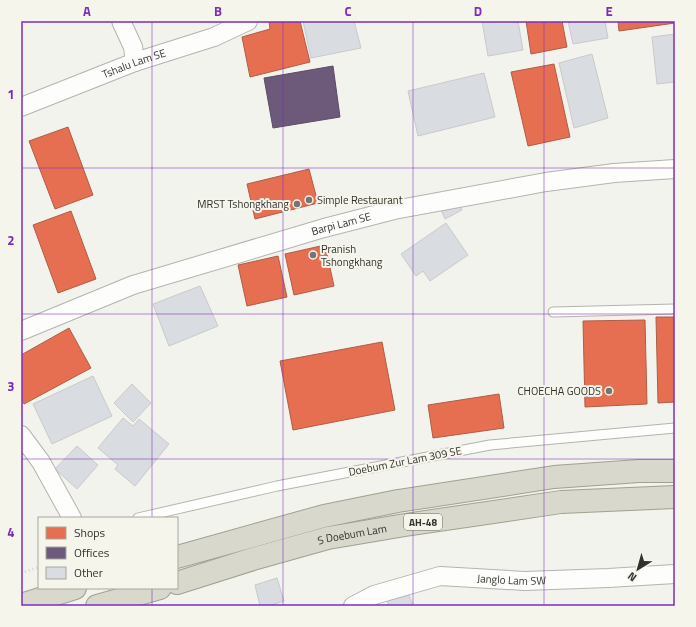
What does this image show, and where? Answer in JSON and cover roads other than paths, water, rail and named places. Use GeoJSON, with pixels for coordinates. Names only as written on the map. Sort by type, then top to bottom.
{"type":"FeatureCollection","features":[{"type":"Feature","properties":{"kind":"highway","name":"S Doebum Lam"},"geometry":{"type":"LineString","coordinates":[[178,557],[324,516],[398,501],[554,478],[639,471],[675,471]]}},
{"type":"Feature","properties":{"kind":"highway","name":"S Doebum Lam"},"geometry":{"type":"LineString","coordinates":[[178,583],[253,559],[328,538],[404,525],[561,502],[675,497]]}},
{"type":"Feature","properties":{"kind":"highway"},"geometry":{"type":"LineString","coordinates":[[35,598],[71,589]]}},
{"type":"Feature","properties":{"kind":"highway"},"geometry":{"type":"LineString","coordinates":[[97,606],[156,589]]}},
{"type":"Feature","properties":{"kind":"street"},"geometry":{"type":"LineString","coordinates":[[121,21],[133,47],[135,62]]}},
{"type":"Feature","properties":{"kind":"street","name":"Tshalu Lam SE"},"geometry":{"type":"LineString","coordinates":[[21,107],[135,62],[214,37],[248,21]]}},
{"type":"Feature","properties":{"kind":"street","name":"Barpi Lam SE"},"geometry":{"type":"LineString","coordinates":[[21,331],[133,285],[324,228],[394,210],[546,182],[614,173],[675,169]]}},
{"type":"Feature","properties":{"kind":"street"},"geometry":{"type":"LineString","coordinates":[[21,435],[41,462],[71,517]]}},
{"type":"Feature","properties":{"kind":"street","name":"Janglo Lam SW"},"geometry":{"type":"LineString","coordinates":[[354,606],[374,595],[440,576],[525,581],[675,574]]}},
{"type":"Feature","properties":{"kind":"lane"},"geometry":{"type":"LineString","coordinates":[[552,312],[675,309]]}},
{"type":"Feature","properties":{"kind":"lane","name":"Doebum Zur Lam 309 SE"},"geometry":{"type":"LineString","coordinates":[[142,517],[277,486],[490,445],[675,428]]}},
{"type":"Feature","properties":{"kind":"place","name":"Simple Restaurant"},"geometry":{"type":"Point","coordinates":[309,200]}},
{"type":"Feature","properties":{"kind":"place","name":"MRST Tshongkhang"},"geometry":{"type":"Point","coordinates":[297,204]}},
{"type":"Feature","properties":{"kind":"place","name":"Pranish Tshongkhang"},"geometry":{"type":"Point","coordinates":[313,255]}},
{"type":"Feature","properties":{"kind":"place","name":"CHOECHA GOODS"},"geometry":{"type":"Point","coordinates":[609,391]}}]}
